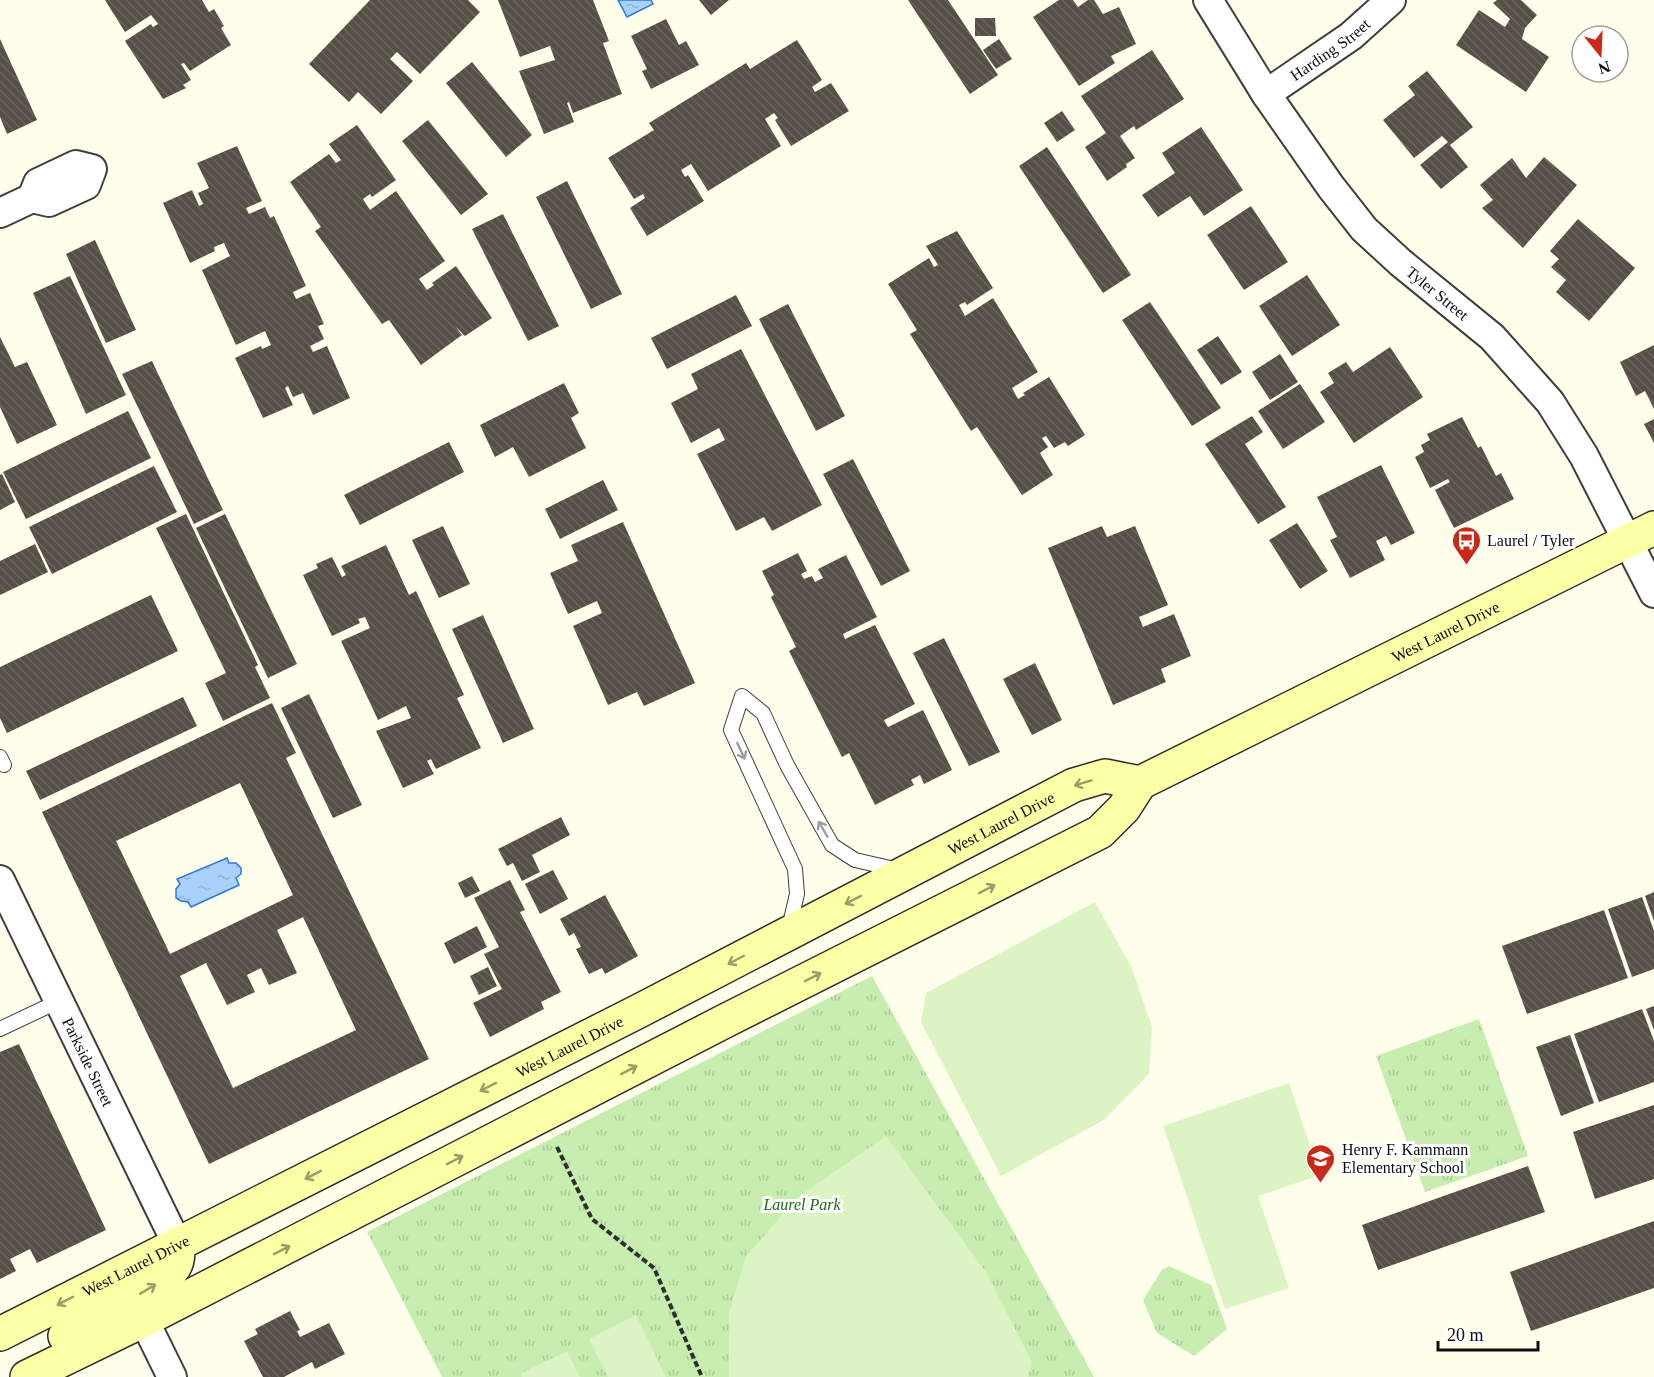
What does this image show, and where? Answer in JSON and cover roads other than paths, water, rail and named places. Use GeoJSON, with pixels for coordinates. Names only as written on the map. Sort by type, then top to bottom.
{"type":"FeatureCollection","features":[{"type":"Feature","properties":{"kind":"main road","name":"West Laurel Drive"},"geometry":{"type":"LineString","coordinates":[[0,1334],[908,872],[1074,785],[1105,776],[1140,783],[1641,534]]}},
{"type":"Feature","properties":{"kind":"main road"},"geometry":{"type":"LineString","coordinates":[[27,1377],[144,1320],[723,1022],[1100,832],[1124,808],[1140,783]]}},
{"type":"Feature","properties":{"kind":"main road"},"geometry":{"type":"LineString","coordinates":[[14,1377],[17,1368],[27,1357],[155,1286],[173,1270],[179,1256],[177,1244]]}},
{"type":"Feature","properties":{"kind":"street","name":"Tyler Street"},"geometry":{"type":"LineString","coordinates":[[1208,0],[1266,94],[1331,187],[1364,229],[1394,258],[1492,337],[1531,377],[1641,534],[1654,593]]}},
{"type":"Feature","properties":{"kind":"street","name":"Harding Street"},"geometry":{"type":"LineString","coordinates":[[1266,94],[1351,36],[1391,0]]}},
{"type":"Feature","properties":{"kind":"street"},"geometry":{"type":"LineString","coordinates":[[0,213],[32,198],[49,202],[86,185],[98,166]]}},
{"type":"Feature","properties":{"kind":"street","name":"Parkside Street"},"geometry":{"type":"LineString","coordinates":[[0,880],[177,1244]]}},
{"type":"Feature","properties":{"kind":"street"},"geometry":{"type":"LineString","coordinates":[[144,1320],[172,1377]]}},
{"type":"Feature","properties":{"kind":"lane"},"geometry":{"type":"LineString","coordinates":[[788,933],[797,894],[795,869],[731,730],[742,696],[763,713],[787,765],[838,851],[855,860],[908,872]]}},
{"type":"Feature","properties":{"kind":"lane"},"geometry":{"type":"LineString","coordinates":[[0,1029],[59,1001]]}},
{"type":"Feature","properties":{"kind":"water"},"geometry":{"type":"Polygon","coordinates":[[[618,0],[651,0],[653,4],[627,17],[618,0]]]}},
{"type":"Feature","properties":{"kind":"water"},"geometry":{"type":"Polygon","coordinates":[[[227,858],[229,863],[236,863],[241,868],[241,874],[236,878],[239,885],[191,907],[188,902],[176,898],[176,889],[180,884],[177,879],[227,858]]]}},
{"type":"Feature","properties":{"kind":"place","name":"Laurel / Tyler"},"geometry":{"type":"Point","coordinates":[1466,566]}},
{"type":"Feature","properties":{"kind":"place","name":"Henry F. Kammann Elementary School"},"geometry":{"type":"Point","coordinates":[1321,1184]}},
{"type":"Feature","properties":{"kind":"park label","name":"Laurel Park"},"geometry":{"type":"Point","coordinates":[802,1204]}}]}
